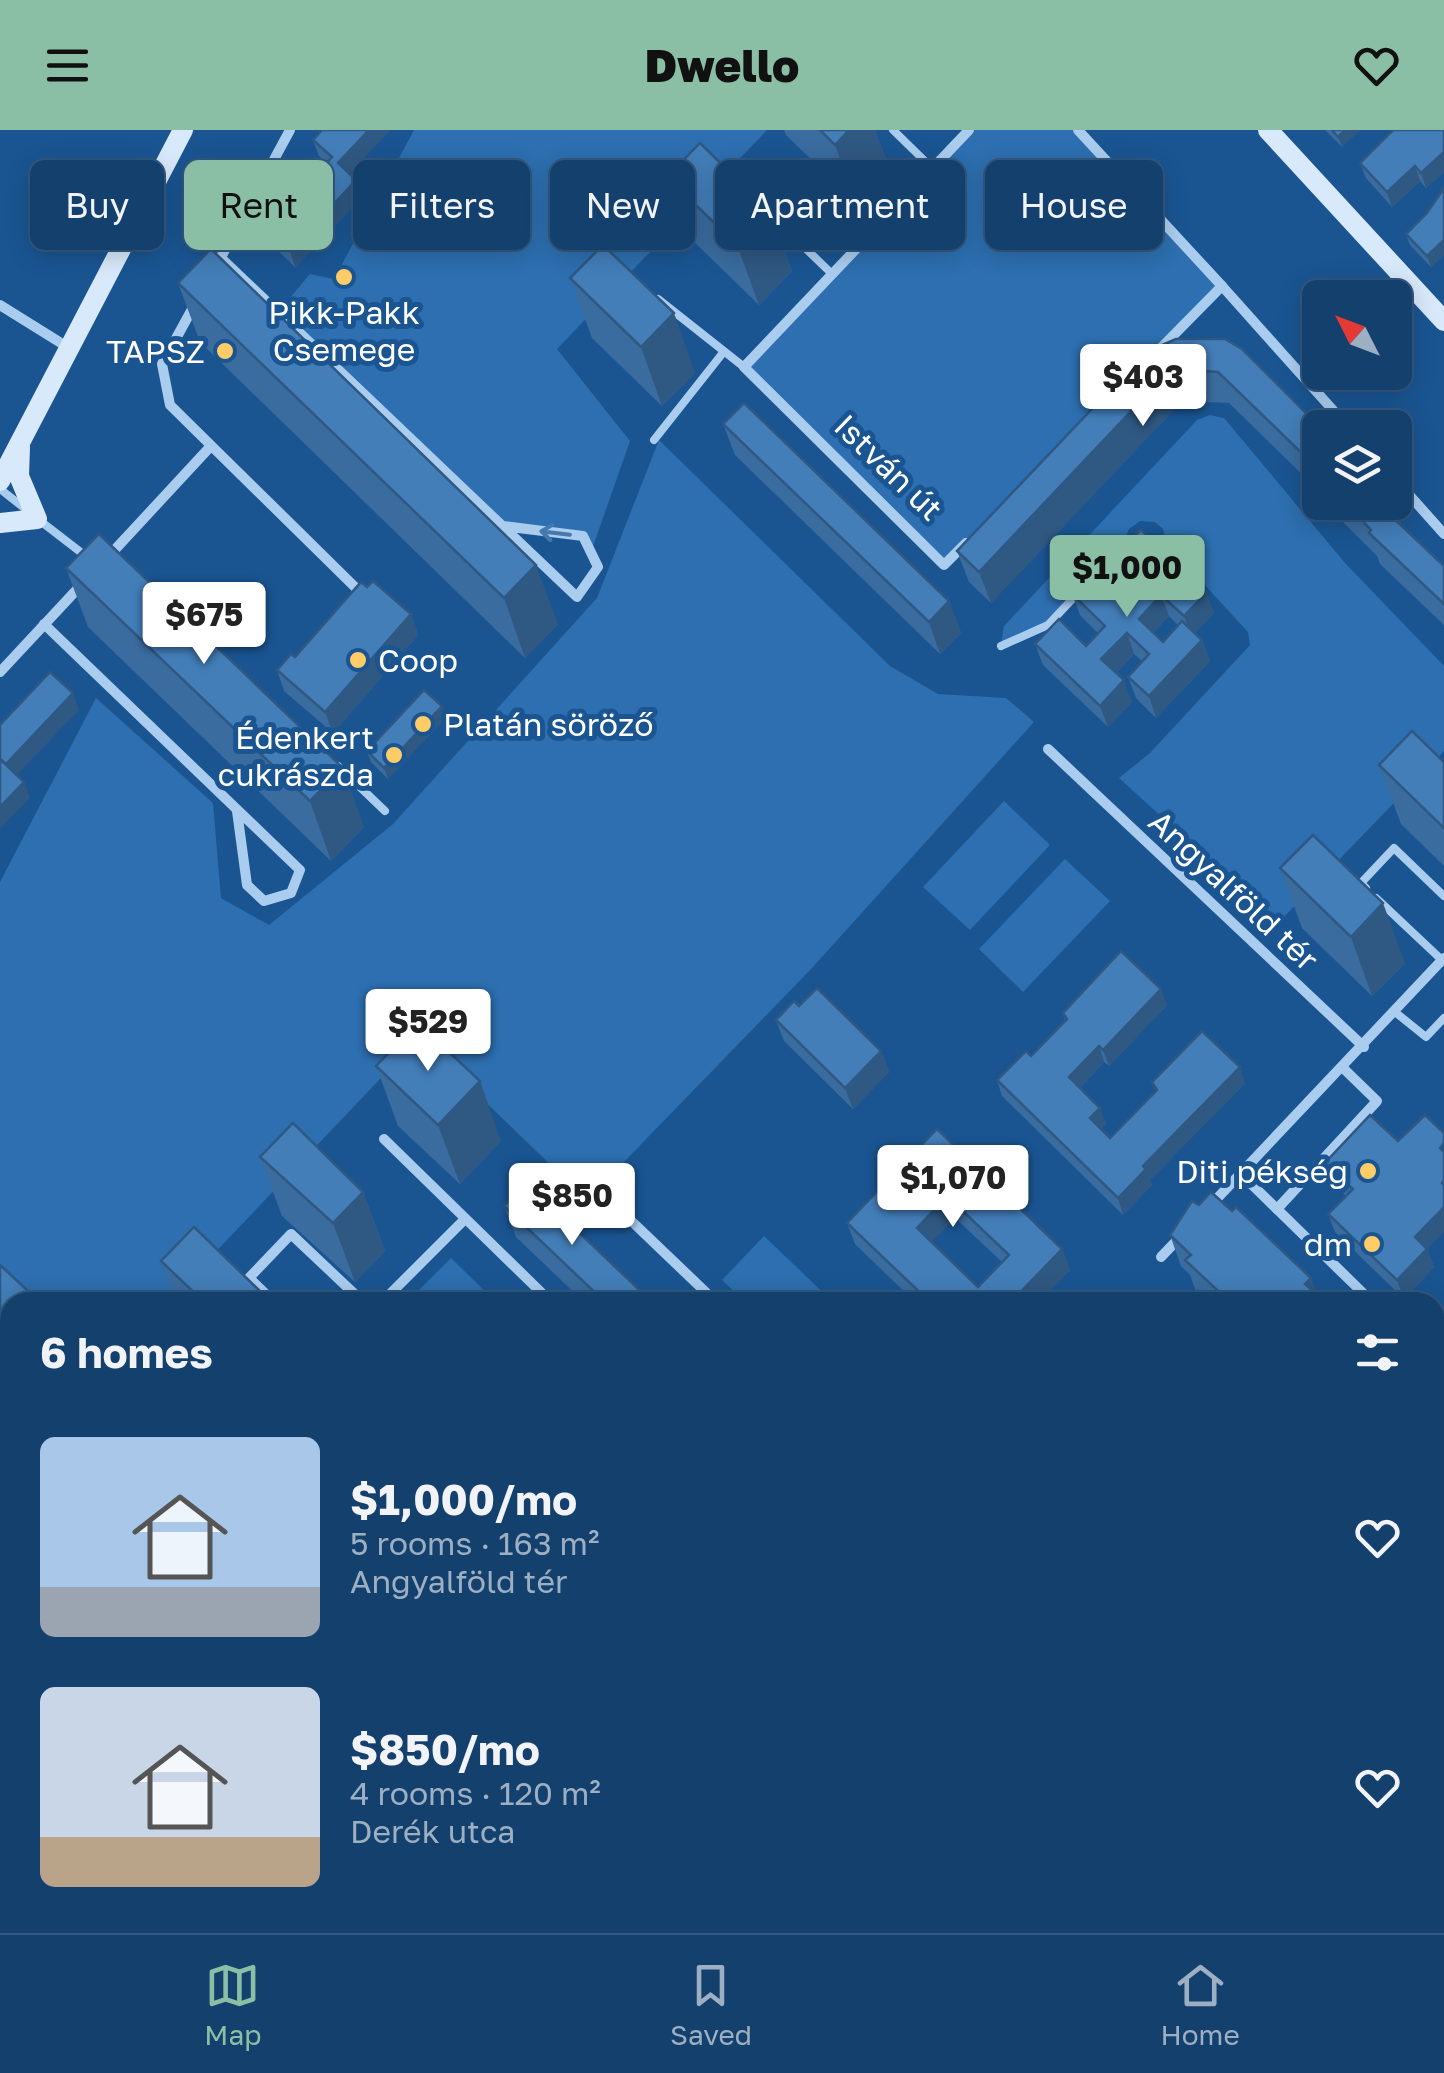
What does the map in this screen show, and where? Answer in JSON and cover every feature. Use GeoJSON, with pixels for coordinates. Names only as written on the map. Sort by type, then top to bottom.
{"type":"FeatureCollection","features":[{"type":"Feature","properties":{"kind":"street"},"geometry":{"type":"LineString","coordinates":[[0,480],[183,130]]}},
{"type":"Feature","properties":{"kind":"street"},"geometry":{"type":"LineString","coordinates":[[212,273],[290,130]]}},
{"type":"Feature","properties":{"kind":"street"},"geometry":{"type":"LineString","coordinates":[[1078,130],[1333,410]]}},
{"type":"Feature","properties":{"kind":"street"},"geometry":{"type":"LineString","coordinates":[[939,160],[964,132]]}},
{"type":"Feature","properties":{"kind":"street"},"geometry":{"type":"LineString","coordinates":[[1273,132],[1444,322]]}},
{"type":"Feature","properties":{"kind":"street"},"geometry":{"type":"LineString","coordinates":[[744,368],[852,250]]}},
{"type":"Feature","properties":{"kind":"street"},"geometry":{"type":"LineString","coordinates":[[220,257],[577,597],[598,567],[583,536],[503,526]]}},
{"type":"Feature","properties":{"kind":"street"},"geometry":{"type":"LineString","coordinates":[[1150,358],[1222,286]]}},
{"type":"Feature","properties":{"kind":"street"},"geometry":{"type":"LineString","coordinates":[[203,289],[162,364],[170,405],[361,593]]}},
{"type":"Feature","properties":{"kind":"street"},"geometry":{"type":"LineString","coordinates":[[0,305],[69,348]]}},
{"type":"Feature","properties":{"kind":"street","name":"István út"},"geometry":{"type":"LineString","coordinates":[[744,368],[944,565],[972,537]]}},
{"type":"Feature","properties":{"kind":"street"},"geometry":{"type":"LineString","coordinates":[[0,523],[37,519],[19,476],[22,440]]}},
{"type":"Feature","properties":{"kind":"street"},"geometry":{"type":"LineString","coordinates":[[0,672],[210,447]]}},
{"type":"Feature","properties":{"kind":"street"},"geometry":{"type":"LineString","coordinates":[[1412,498],[1444,534]]}},
{"type":"Feature","properties":{"kind":"street"},"geometry":{"type":"LineString","coordinates":[[44,624],[300,870],[292,893],[264,901],[247,885],[237,811]]}},
{"type":"Feature","properties":{"kind":"street","name":"Angyalföld tér"},"geometry":{"type":"LineString","coordinates":[[1048,749],[1364,1047]]}},
{"type":"Feature","properties":{"kind":"street"},"geometry":{"type":"LineString","coordinates":[[1202,1215],[1443,959]]}},
{"type":"Feature","properties":{"kind":"street"},"geometry":{"type":"LineString","coordinates":[[1278,1209],[1377,1102],[1343,1068]]}},
{"type":"Feature","properties":{"kind":"street"},"geometry":{"type":"LineString","coordinates":[[384,1140],[540,1292]]}},
{"type":"Feature","properties":{"kind":"street"},"geometry":{"type":"LineString","coordinates":[[1242,1174],[1362,1292]]}},
{"type":"Feature","properties":{"kind":"street"},"geometry":{"type":"LineString","coordinates":[[622,1212],[706,1292]]}},
{"type":"Feature","properties":{"kind":"street"},"geometry":{"type":"LineString","coordinates":[[392,1292],[465,1219]]}},
{"type":"Feature","properties":{"kind":"street"},"geometry":{"type":"LineString","coordinates":[[1161,1256],[1188,1229]]}},
{"type":"Feature","properties":{"kind":"street"},"geometry":{"type":"LineString","coordinates":[[264,1292],[249,1278],[291,1234],[352,1292]]}},
{"type":"Feature","properties":{"kind":"lane"},"geometry":{"type":"LineString","coordinates":[[893,130],[924,160]]}},
{"type":"Feature","properties":{"kind":"lane"},"geometry":{"type":"LineString","coordinates":[[808,250],[831,272]]}},
{"type":"Feature","properties":{"kind":"lane"},"geometry":{"type":"LineString","coordinates":[[651,293],[744,368]]}},
{"type":"Feature","properties":{"kind":"lane"},"geometry":{"type":"LineString","coordinates":[[654,440],[722,354]]}},
{"type":"Feature","properties":{"kind":"lane"},"geometry":{"type":"LineString","coordinates":[[0,489],[98,566]]}},
{"type":"Feature","properties":{"kind":"lane"},"geometry":{"type":"LineString","coordinates":[[112,552],[127,566]]}},
{"type":"Feature","properties":{"kind":"lane"},"geometry":{"type":"LineString","coordinates":[[1001,646],[1048,625],[1084,588]]}},
{"type":"Feature","properties":{"kind":"lane"},"geometry":{"type":"LineString","coordinates":[[328,757],[385,812]]}},
{"type":"Feature","properties":{"kind":"lane"},"geometry":{"type":"LineString","coordinates":[[1443,959],[1361,883],[1394,848],[1444,896]]}},
{"type":"Feature","properties":{"kind":"lane"},"geometry":{"type":"LineString","coordinates":[[1396,1012],[1426,1036],[1444,1018]]}},
{"type":"Feature","properties":{"kind":"shaded area"},"geometry":{"type":"Polygon","coordinates":[[[414,130],[767,130],[738,160],[715,160],[715,184],[695,205],[695,160],[550,160],[550,250],[652,250],[557,349],[630,441],[591,552],[583,536],[503,526],[278,312],[310,274],[334,279],[353,244],[353,250],[530,250],[530,160],[398,160],[414,130]]]}},
{"type":"Feature","properties":{"kind":"shaded area"},"geometry":{"type":"Polygon","coordinates":[[[969,130],[1078,130],[1106,160],[985,160],[985,250],[1163,250],[1163,222],[1222,286],[944,565],[744,367],[855,250],[965,250],[965,160],[941,160],[969,130]]]}},
{"type":"Feature","properties":{"kind":"shaded area"},"geometry":{"type":"Polygon","coordinates":[[[1210,415],[1224,418],[1302,511],[1302,520],[1309,520],[1444,666],[1444,751],[1278,923],[1119,778],[1150,753],[1250,645],[1248,632],[1167,544],[1163,529],[1155,522],[1140,521],[1129,529],[1121,550],[1048,625],[1001,645],[1004,626],[1197,420],[1210,415]]]}},
{"type":"Feature","properties":{"kind":"shaded area"},"geometry":{"type":"Polygon","coordinates":[[[659,440],[890,666],[938,694],[1006,698],[1034,722],[812,968],[587,1200],[419,1038],[178,1292],[27,1292],[0,1268],[0,882],[96,698],[213,803],[221,898],[269,925],[393,824],[597,598],[659,440]]]}},
{"type":"Feature","properties":{"kind":"shaded area"},"geometry":{"type":"Polygon","coordinates":[[[1004,801],[1050,845],[970,930],[923,887],[1004,801]]]}},
{"type":"Feature","properties":{"kind":"shaded area"},"geometry":{"type":"Polygon","coordinates":[[[1065,859],[1110,901],[1023,992],[979,949],[1065,859]]]}},
{"type":"Feature","properties":{"kind":"shaded area"},"geometry":{"type":"Polygon","coordinates":[[[764,1236],[823,1292],[735,1292],[722,1280],[764,1236]]]}},
{"type":"Feature","properties":{"kind":"shaded area"},"geometry":{"type":"Polygon","coordinates":[[[451,1258],[486,1292],[417,1292],[451,1258]]]}},
{"type":"Feature","properties":{"kind":"building"},"geometry":{"type":"Polygon","coordinates":[[[322,130],[369,130],[338,163],[353,177],[353,183],[333,205],[333,160],[313,140],[322,130]]]}},
{"type":"Feature","properties":{"kind":"building"},"geometry":{"type":"Polygon","coordinates":[[[820,130],[849,130],[835,145],[820,130]]]}},
{"type":"Feature","properties":{"kind":"building"},"geometry":{"type":"Polygon","coordinates":[[[1393,130],[1444,130],[1444,152],[1421,173],[1415,166],[1387,192],[1360,163],[1393,130]]]}},
{"type":"Feature","properties":{"kind":"building"},"geometry":{"type":"Polygon","coordinates":[[[700,143],[717,160],[715,224],[695,204],[695,160],[684,160],[700,143]]]}},
{"type":"Feature","properties":{"kind":"building"},"geometry":{"type":"Polygon","coordinates":[[[1444,188],[1444,240],[1427,256],[1406,234],[1444,188]]]}},
{"type":"Feature","properties":{"kind":"building"},"geometry":{"type":"Polygon","coordinates":[[[212,250],[536,565],[504,598],[178,283],[212,250]]]}},
{"type":"Feature","properties":{"kind":"building"},"geometry":{"type":"Polygon","coordinates":[[[598,250],[608,250],[674,313],[641,347],[570,278],[598,250]]]}},
{"type":"Feature","properties":{"kind":"building"},"geometry":{"type":"Polygon","coordinates":[[[1176,339],[1225,339],[1242,349],[1303,410],[1302,453],[1218,372],[1171,369],[979,572],[957,551],[1146,352],[1176,339]]]}},
{"type":"Feature","properties":{"kind":"building"},"geometry":{"type":"Polygon","coordinates":[[[744,403],[949,601],[929,622],[723,424],[744,403]]]}},
{"type":"Feature","properties":{"kind":"building"},"geometry":{"type":"Polygon","coordinates":[[[1361,520],[1395,520],[1444,566],[1444,604],[1369,533],[1371,530],[1361,520]]]}},
{"type":"Feature","properties":{"kind":"building"},"geometry":{"type":"Polygon","coordinates":[[[1141,530],[1207,592],[1184,616],[1161,595],[1139,619],[1163,642],[1182,621],[1202,640],[1149,696],[1128,677],[1149,654],[1127,633],[1101,659],[1124,680],[1100,706],[1035,644],[1059,619],[1086,646],[1105,626],[1072,594],[1141,530]]]}},
{"type":"Feature","properties":{"kind":"building"},"geometry":{"type":"Polygon","coordinates":[[[99,534],[343,768],[310,801],[66,568],[99,534]]]}},
{"type":"Feature","properties":{"kind":"building","name":"Coop"},"geometry":{"type":"Polygon","coordinates":[[[373,581],[411,614],[325,712],[277,670],[291,654],[295,657],[361,582],[367,587],[373,581]]]}},
{"type":"Feature","properties":{"kind":"building"},"geometry":{"type":"Polygon","coordinates":[[[50,672],[73,693],[6,764],[0,759],[0,725],[50,672]]]}},
{"type":"Feature","properties":{"kind":"building"},"geometry":{"type":"Polygon","coordinates":[[[424,690],[442,706],[384,768],[367,751],[424,690]]]}},
{"type":"Feature","properties":{"kind":"building"},"geometry":{"type":"Polygon","coordinates":[[[1412,731],[1444,762],[1444,828],[1379,765],[1412,731]]]}},
{"type":"Feature","properties":{"kind":"building"},"geometry":{"type":"Polygon","coordinates":[[[0,761],[24,782],[0,807],[0,761]]]}},
{"type":"Feature","properties":{"kind":"building"},"geometry":{"type":"Polygon","coordinates":[[[1313,835],[1383,903],[1351,937],[1280,868],[1313,835]]]}},
{"type":"Feature","properties":{"kind":"building"},"geometry":{"type":"Polygon","coordinates":[[[1121,951],[1161,989],[1103,1050],[1099,1046],[1069,1077],[1100,1108],[1090,1118],[1110,1138],[1157,1090],[1152,1082],[1202,1031],[1240,1067],[1143,1166],[1146,1169],[1118,1198],[997,1080],[1026,1051],[1031,1056],[1067,1019],[1063,1013],[1121,951]]]}},
{"type":"Feature","properties":{"kind":"building"},"geometry":{"type":"Polygon","coordinates":[[[817,988],[881,1051],[845,1088],[776,1020],[794,1001],[799,1006],[817,988]]]}},
{"type":"Feature","properties":{"kind":"building"},"geometry":{"type":"Polygon","coordinates":[[[418,1023],[480,1081],[438,1125],[376,1066],[418,1023]]]}},
{"type":"Feature","properties":{"kind":"building"},"geometry":{"type":"Polygon","coordinates":[[[1370,1115],[1398,1141],[1425,1115],[1444,1133],[1440,1148],[1444,1152],[1444,1207],[1415,1237],[1427,1249],[1397,1280],[1328,1214],[1353,1189],[1324,1164],[1370,1115]]]}},
{"type":"Feature","properties":{"kind":"building"},"geometry":{"type":"Polygon","coordinates":[[[293,1123],[363,1192],[333,1223],[260,1157],[293,1123]]]}},
{"type":"Feature","properties":{"kind":"building"},"geometry":{"type":"Polygon","coordinates":[[[937,1129],[1062,1249],[1021,1292],[919,1292],[847,1223],[937,1129]],[[947,1196],[917,1228],[978,1287],[1009,1255],[947,1196]]]}},
{"type":"Feature","properties":{"kind":"building"},"geometry":{"type":"Polygon","coordinates":[[[526,1182],[642,1292],[594,1292],[504,1206],[526,1182]]]}},
{"type":"Feature","properties":{"kind":"building"},"geometry":{"type":"Polygon","coordinates":[[[1211,1192],[1232,1211],[1236,1207],[1311,1278],[1305,1284],[1314,1292],[1219,1292],[1185,1260],[1191,1255],[1170,1235],[1192,1201],[1199,1205],[1211,1192]]]}},
{"type":"Feature","properties":{"kind":"building"},"geometry":{"type":"Polygon","coordinates":[[[194,1227],[261,1292],[194,1292],[161,1261],[194,1227]]]}},
{"type":"Feature","properties":{"kind":"building"},"geometry":{"type":"Polygon","coordinates":[[[0,1265],[29,1292],[0,1292],[0,1265]]]}},
{"type":"Feature","properties":{"kind":"place","name":"Pikk-Pakk Csemege"},"geometry":{"type":"Point","coordinates":[344,277]}},
{"type":"Feature","properties":{"kind":"place","name":"TAPSZ"},"geometry":{"type":"Point","coordinates":[225,351]}},
{"type":"Feature","properties":{"kind":"place","name":"Coop"},"geometry":{"type":"Point","coordinates":[358,660]}},
{"type":"Feature","properties":{"kind":"place","name":"Platán söröző"},"geometry":{"type":"Point","coordinates":[423,724]}},
{"type":"Feature","properties":{"kind":"place","name":"Édenkert cukrászda"},"geometry":{"type":"Point","coordinates":[394,755]}},
{"type":"Feature","properties":{"kind":"place","name":"Diti pékség"},"geometry":{"type":"Point","coordinates":[1368,1171]}},
{"type":"Feature","properties":{"kind":"place","name":"dm"},"geometry":{"type":"Point","coordinates":[1372,1244]}}]}
